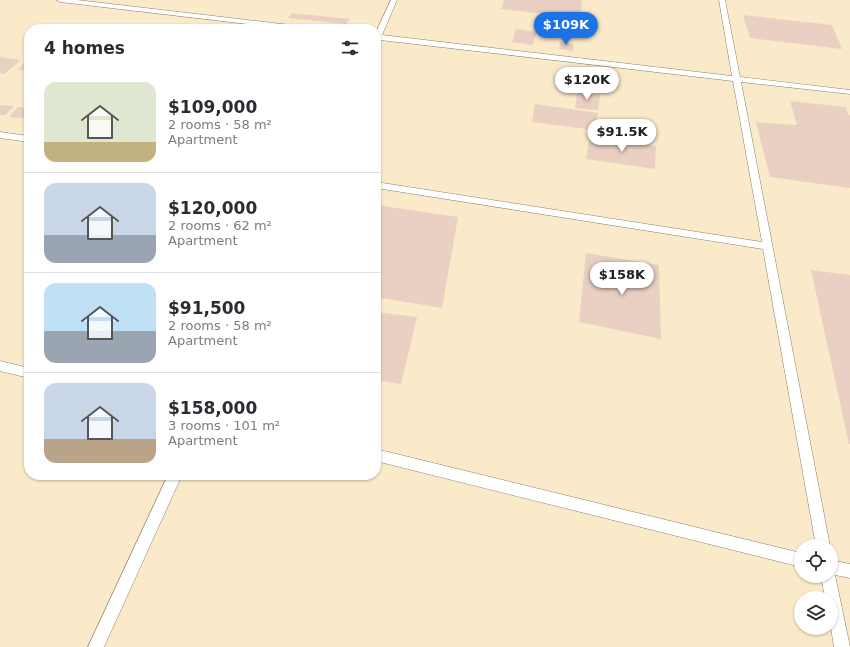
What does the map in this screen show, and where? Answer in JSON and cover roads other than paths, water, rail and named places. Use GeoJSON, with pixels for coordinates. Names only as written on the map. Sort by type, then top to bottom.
{"type":"FeatureCollection","features":[{"type":"Feature","properties":{"kind":"lane"},"geometry":{"type":"LineString","coordinates":[[60,0],[82,1],[267,24]]}},
{"type":"Feature","properties":{"kind":"lane"},"geometry":{"type":"LineString","coordinates":[[381,27],[394,0]]}},
{"type":"Feature","properties":{"kind":"lane"},"geometry":{"type":"LineString","coordinates":[[722,0],[735,79],[822,539]]}},
{"type":"Feature","properties":{"kind":"lane"},"geometry":{"type":"LineString","coordinates":[[381,39],[850,92]]}},
{"type":"Feature","properties":{"kind":"lane"},"geometry":{"type":"LineString","coordinates":[[0,136],[24,138]]}},
{"type":"Feature","properties":{"kind":"lane"},"geometry":{"type":"LineString","coordinates":[[381,186],[767,246]]}},
{"type":"Feature","properties":{"kind":"lane"},"geometry":{"type":"LineString","coordinates":[[0,366],[24,372]]}},
{"type":"Feature","properties":{"kind":"lane"},"geometry":{"type":"LineString","coordinates":[[381,456],[794,558]]}},
{"type":"Feature","properties":{"kind":"lane"},"geometry":{"type":"LineString","coordinates":[[96,647],[173,480]]}},
{"type":"Feature","properties":{"kind":"lane"},"geometry":{"type":"LineString","coordinates":[[838,568],[850,571]]}},
{"type":"Feature","properties":{"kind":"lane"},"geometry":{"type":"LineString","coordinates":[[829,583],[842,647]]}}]}
